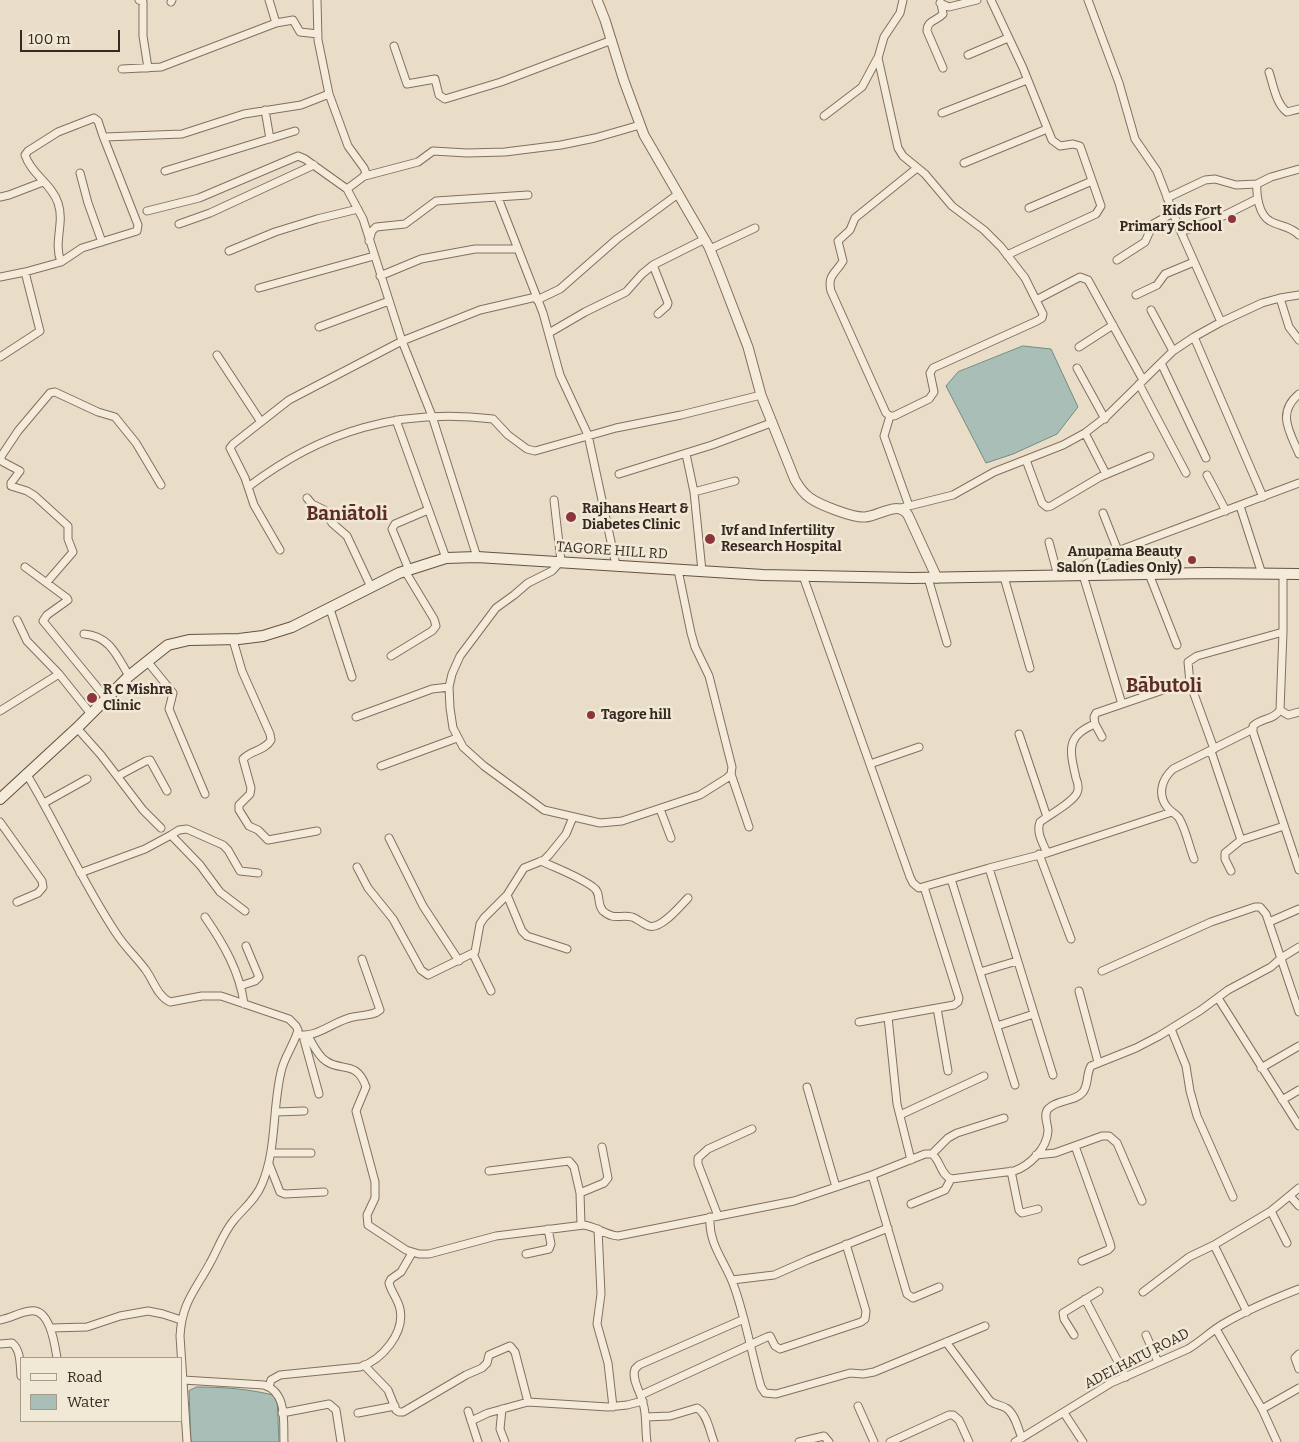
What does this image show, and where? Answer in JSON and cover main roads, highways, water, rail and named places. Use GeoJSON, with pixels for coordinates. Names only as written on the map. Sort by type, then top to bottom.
{"type":"FeatureCollection","features":[{"type":"Feature","properties":{"kind":"main road","name":"TAGORE HILL RD"},"geometry":{"type":"LineString","coordinates":[[0,799],[77,728],[129,676],[168,645],[189,640],[233,640],[277,632],[330,609],[407,570],[446,558],[477,556],[678,570],[804,576],[932,578],[1149,574],[1299,574]]}},
{"type":"Feature","properties":{"kind":"water"},"geometry":{"type":"Polygon","coordinates":[[[1023,346],[1051,349],[1078,407],[1057,434],[1013,454],[986,463],[946,386],[958,372],[1023,346]]]}},
{"type":"Feature","properties":{"kind":"water"},"geometry":{"type":"Polygon","coordinates":[[[197,1387],[237,1389],[277,1396],[279,1442],[191,1442],[189,1391],[197,1387]]]}},
{"type":"Feature","properties":{"kind":"place","name":"Kids Fort Primary School"},"geometry":{"type":"Point","coordinates":[1232,219]}},
{"type":"Feature","properties":{"kind":"place","name":"Rajhans Heart & Diabetes Clinic"},"geometry":{"type":"Point","coordinates":[571,517]}},
{"type":"Feature","properties":{"kind":"place","name":"Ivf and Infertility Research Hospital"},"geometry":{"type":"Point","coordinates":[710,539]}},
{"type":"Feature","properties":{"kind":"place","name":"Anupama Beauty Salon (Ladies Only)"},"geometry":{"type":"Point","coordinates":[1192,560]}},
{"type":"Feature","properties":{"kind":"place","name":"R C Mishra Clinic"},"geometry":{"type":"Point","coordinates":[92,698]}},
{"type":"Feature","properties":{"kind":"place","name":"Tagore hill"},"geometry":{"type":"Point","coordinates":[591,715]}},
{"type":"Feature","properties":{"kind":"district","name":"Baniātoli"},"geometry":{"type":"Point","coordinates":[347,515]}},
{"type":"Feature","properties":{"kind":"district","name":"Bābutoli"},"geometry":{"type":"Point","coordinates":[1164,687]}}]}
